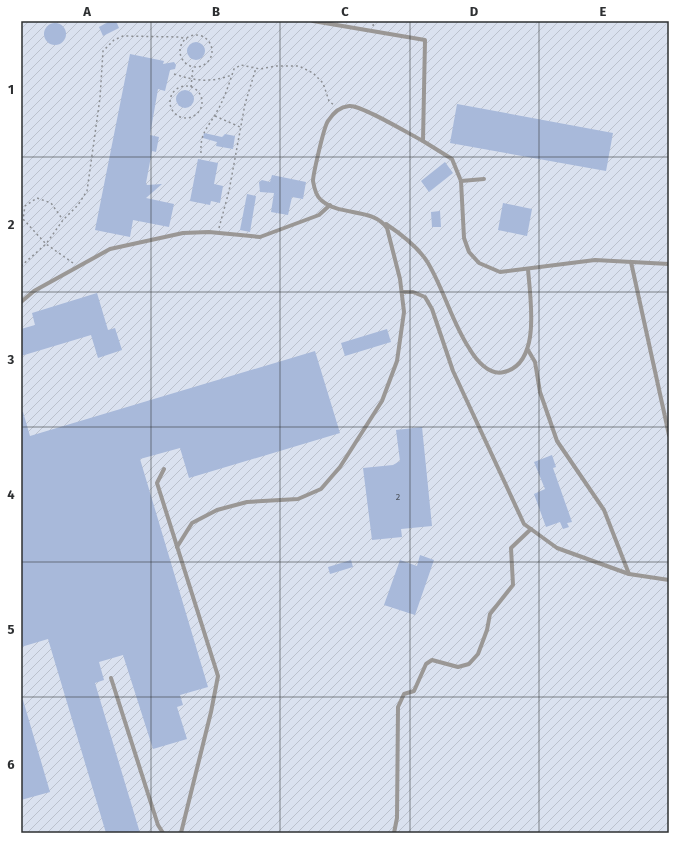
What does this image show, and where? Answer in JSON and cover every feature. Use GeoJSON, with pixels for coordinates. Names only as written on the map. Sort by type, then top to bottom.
{"type":"FeatureCollection","features":[{"type":"Feature","properties":{"kind":"lane"},"geometry":{"type":"LineString","coordinates":[[313,21],[425,40],[423,141]]}},
{"type":"Feature","properties":{"kind":"lane"},"geometry":{"type":"LineString","coordinates":[[528,269],[531,335],[528,350],[518,366],[499,373],[489,371],[469,349],[428,262],[401,233],[375,217],[330,205],[321,200],[316,193],[313,179],[327,123],[338,109],[351,105],[366,111],[423,141],[452,159],[461,181],[464,238],[469,252],[479,263],[500,272],[595,260],[669,264]]}},
{"type":"Feature","properties":{"kind":"lane"},"geometry":{"type":"LineString","coordinates":[[461,181],[484,179]]}},
{"type":"Feature","properties":{"kind":"lane"},"geometry":{"type":"LineString","coordinates":[[21,302],[34,291],[110,249],[184,233],[218,232],[260,237],[319,215],[330,205]]}},
{"type":"Feature","properties":{"kind":"lane"},"geometry":{"type":"LineString","coordinates":[[177,547],[192,523],[217,510],[247,502],[298,499],[321,490],[340,467],[382,401],[397,362],[404,312],[402,292],[388,228],[383,222]]}},
{"type":"Feature","properties":{"kind":"lane"},"geometry":{"type":"LineString","coordinates":[[631,262],[669,435]]}},
{"type":"Feature","properties":{"kind":"lane"},"geometry":{"type":"LineString","coordinates":[[402,292],[413,292],[425,297],[432,309],[453,371],[524,524],[556,548],[629,574],[669,580]]}},
{"type":"Feature","properties":{"kind":"lane"},"geometry":{"type":"LineString","coordinates":[[528,350],[535,362],[540,392],[557,441],[604,510],[629,574]]}},
{"type":"Feature","properties":{"kind":"lane"},"geometry":{"type":"LineString","coordinates":[[164,468],[157,483],[218,676],[211,712],[181,833]]}},
{"type":"Feature","properties":{"kind":"lane"},"geometry":{"type":"LineString","coordinates":[[394,833],[397,818],[398,707],[404,694],[414,691],[426,664],[432,660],[458,667],[469,664],[478,654],[487,630],[490,614],[513,585],[511,548],[531,530]]}},
{"type":"Feature","properties":{"kind":"lane"},"geometry":{"type":"LineString","coordinates":[[111,678],[158,825],[164,833]]}},
{"type":"Feature","properties":{"kind":"path"},"geometry":{"type":"LineString","coordinates":[[21,266],[46,244],[63,220],[78,205],[87,190],[100,98],[103,51],[114,40],[123,36],[187,38],[191,36],[202,36],[212,48],[208,62],[198,67],[193,67],[184,62],[181,47],[187,38]]}},
{"type":"Feature","properties":{"kind":"path"},"geometry":{"type":"LineString","coordinates":[[202,153],[201,144],[204,132],[215,116],[234,70],[241,65],[256,68],[299,66],[313,73],[323,83],[329,101],[338,109]]}},
{"type":"Feature","properties":{"kind":"path"},"geometry":{"type":"LineString","coordinates":[[191,87],[193,67]]}},
{"type":"Feature","properties":{"kind":"path"},"geometry":{"type":"LineString","coordinates":[[218,232],[229,191],[240,127],[250,84],[256,68]]}},
{"type":"Feature","properties":{"kind":"path"},"geometry":{"type":"LineString","coordinates":[[174,74],[192,79],[216,81],[232,75]]}},
{"type":"Feature","properties":{"kind":"path"},"geometry":{"type":"LineString","coordinates":[[181,87],[191,87],[199,94],[201,104],[200,109],[197,113],[188,118],[178,116],[174,113],[170,104],[172,93],[181,87]]}},
{"type":"Feature","properties":{"kind":"path"},"geometry":{"type":"LineString","coordinates":[[215,116],[240,127]]}},
{"type":"Feature","properties":{"kind":"path"},"geometry":{"type":"LineString","coordinates":[[63,220],[51,203],[36,198],[25,206],[22,219],[46,244],[78,266]]}},
{"type":"Feature","properties":{"kind":"shaded area"},"geometry":{"type":"Polygon","coordinates":[[[21,21],[669,21],[669,833],[21,833],[21,21]]]}},
{"type":"Feature","properties":{"kind":"building"},"geometry":{"type":"Polygon","coordinates":[[[110,21],[116,21],[119,28],[103,36],[99,27],[110,21]]]}},
{"type":"Feature","properties":{"kind":"building"},"geometry":{"type":"Polygon","coordinates":[[[55,23],[63,26],[66,34],[63,42],[55,45],[47,42],[44,34],[47,26],[55,23]]]}},
{"type":"Feature","properties":{"kind":"building"},"geometry":{"type":"Polygon","coordinates":[[[192,42],[200,42],[205,47],[203,58],[200,60],[192,60],[187,55],[187,47],[192,42]]]}},
{"type":"Feature","properties":{"kind":"building"},"geometry":{"type":"Polygon","coordinates":[[[130,54],[164,61],[163,64],[174,62],[176,65],[175,69],[170,70],[165,91],[158,89],[150,135],[159,137],[156,152],[152,151],[146,183],[147,185],[162,184],[146,198],[174,204],[169,227],[133,220],[130,237],[95,230],[130,54]]]}},
{"type":"Feature","properties":{"kind":"building"},"geometry":{"type":"Polygon","coordinates":[[[181,90],[189,90],[194,95],[192,106],[189,108],[181,108],[176,103],[176,95],[181,90]]]}},
{"type":"Feature","properties":{"kind":"building"},"geometry":{"type":"Polygon","coordinates":[[[457,104],[613,133],[606,171],[450,143],[457,104]]]}},
{"type":"Feature","properties":{"kind":"building"},"geometry":{"type":"Polygon","coordinates":[[[204,133],[222,137],[225,134],[235,136],[233,149],[216,146],[217,142],[203,138],[204,133]]]}},
{"type":"Feature","properties":{"kind":"building"},"geometry":{"type":"Polygon","coordinates":[[[198,159],[218,163],[214,184],[223,186],[220,203],[211,201],[210,205],[190,201],[198,159]]]}},
{"type":"Feature","properties":{"kind":"building"},"geometry":{"type":"Polygon","coordinates":[[[445,162],[453,173],[429,192],[421,181],[445,162]]]}},
{"type":"Feature","properties":{"kind":"building"},"geometry":{"type":"Polygon","coordinates":[[[272,175],[306,182],[303,199],[292,197],[288,215],[271,212],[274,193],[260,192],[259,182],[262,180],[270,182],[272,175]]]}},
{"type":"Feature","properties":{"kind":"building"},"geometry":{"type":"Polygon","coordinates":[[[247,194],[256,196],[250,232],[240,230],[247,194]]]}},
{"type":"Feature","properties":{"kind":"building"},"geometry":{"type":"Polygon","coordinates":[[[503,203],[532,209],[527,236],[498,230],[503,203]]]}},
{"type":"Feature","properties":{"kind":"building"},"geometry":{"type":"Polygon","coordinates":[[[440,211],[441,227],[432,227],[431,212],[440,211]]]}},
{"type":"Feature","properties":{"kind":"building"},"geometry":{"type":"Polygon","coordinates":[[[97,293],[108,330],[115,328],[122,350],[98,358],[91,335],[21,356],[21,329],[35,325],[32,313],[97,293]]]}},
{"type":"Feature","properties":{"kind":"building"},"geometry":{"type":"Polygon","coordinates":[[[387,329],[391,342],[345,356],[341,343],[387,329]]]}},
{"type":"Feature","properties":{"kind":"building"},"geometry":{"type":"Polygon","coordinates":[[[315,351],[340,433],[189,478],[180,448],[140,459],[208,687],[180,695],[183,705],[177,707],[187,739],[153,749],[123,655],[99,662],[104,680],[95,683],[140,833],[106,833],[48,639],[21,647],[21,412],[23,412],[30,436],[315,351]]]}},
{"type":"Feature","properties":{"kind":"building"},"geometry":{"type":"Polygon","coordinates":[[[422,427],[432,526],[401,529],[402,537],[372,540],[363,468],[393,465],[400,461],[396,430],[422,427]]]}},
{"type":"Feature","properties":{"kind":"building"},"geometry":{"type":"Polygon","coordinates":[[[552,455],[556,467],[553,468],[572,522],[567,523],[569,527],[563,529],[560,522],[546,527],[534,494],[545,489],[534,462],[552,455]]]}},
{"type":"Feature","properties":{"kind":"building"},"geometry":{"type":"Polygon","coordinates":[[[420,555],[434,560],[415,615],[384,605],[400,560],[417,566],[420,555]]]}},
{"type":"Feature","properties":{"kind":"building"},"geometry":{"type":"Polygon","coordinates":[[[351,560],[353,567],[330,574],[328,567],[351,560]]]}},
{"type":"Feature","properties":{"kind":"building"},"geometry":{"type":"Polygon","coordinates":[[[21,700],[23,700],[50,792],[21,800],[21,700]]]}}]}
